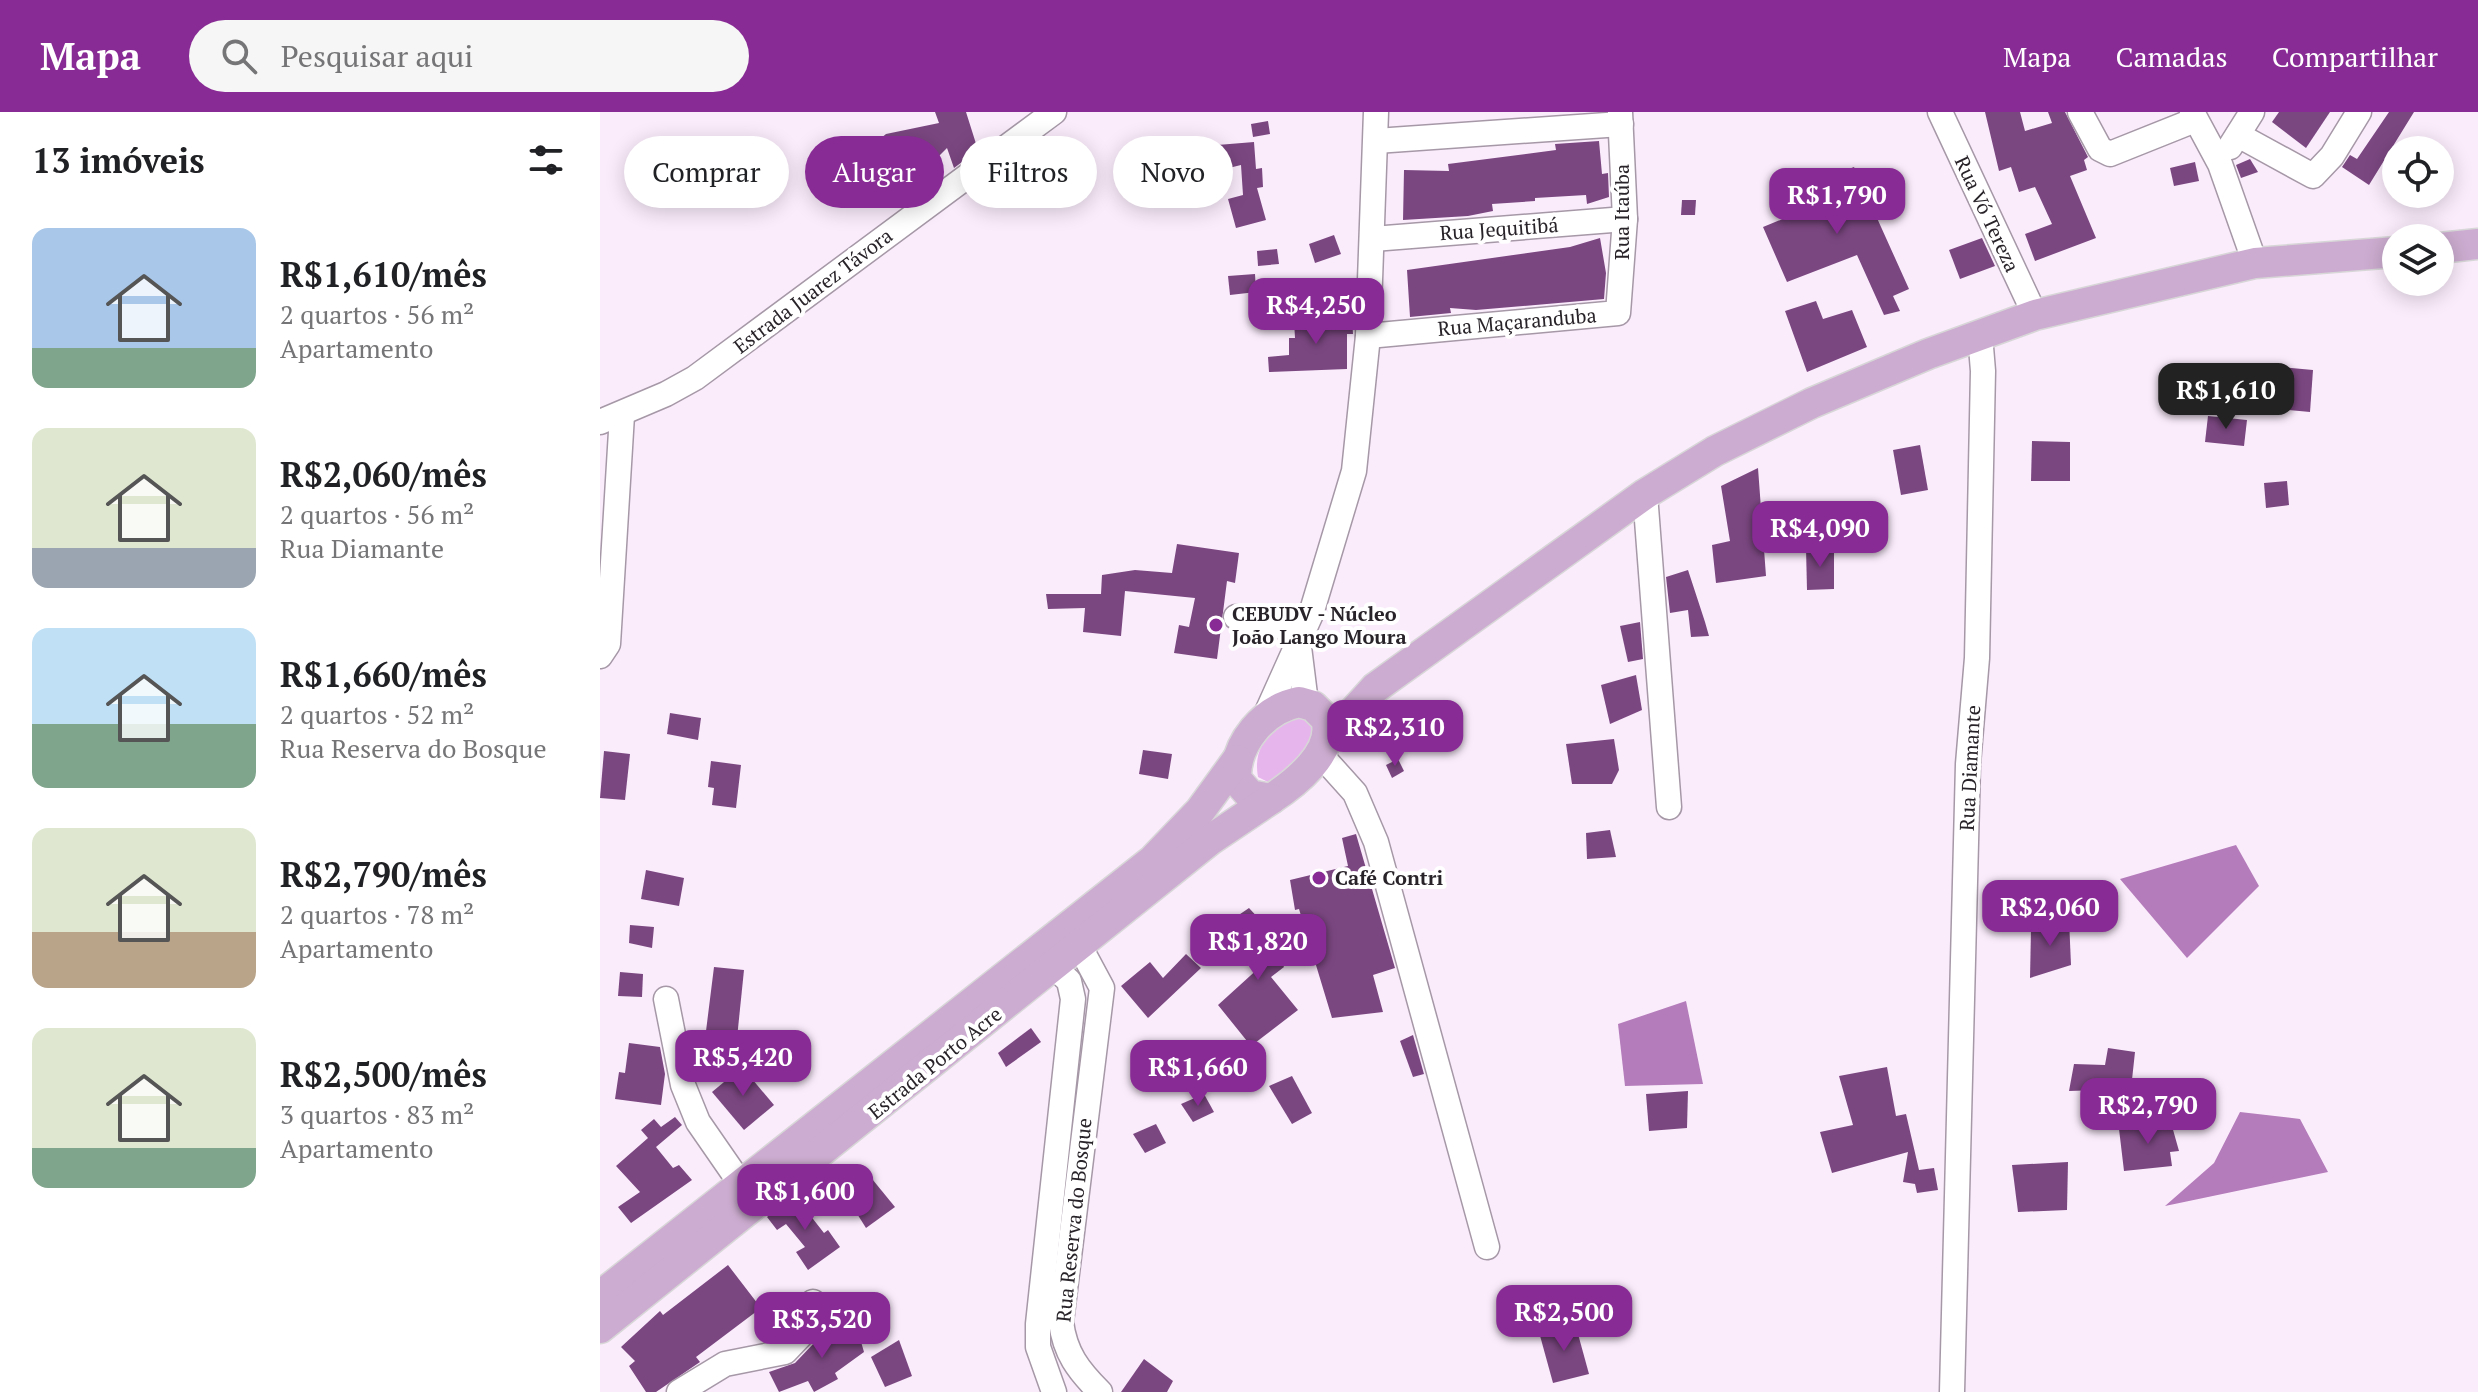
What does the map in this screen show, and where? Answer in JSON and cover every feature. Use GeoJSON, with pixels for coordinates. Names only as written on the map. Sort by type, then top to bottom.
{"type":"FeatureCollection","features":[{"type":"Feature","properties":{"kind":"main road"},"geometry":{"type":"LineString","coordinates":[[2454,247],[2478,244]]}},
{"type":"Feature","properties":{"kind":"main road"},"geometry":{"type":"LineString","coordinates":[[1375,688],[1310,704],[1286,704],[1263,721],[1237,760],[1236,779],[1241,788],[1260,799],[1271,799],[1286,789],[1375,688],[1645,494],[1768,423],[2035,315],[2255,263],[2382,253]]}},
{"type":"Feature","properties":{"kind":"main road"},"geometry":{"type":"LineString","coordinates":[[1310,704],[1326,719],[1323,747]]}},
{"type":"Feature","properties":{"kind":"main road","name":"Estrada Porto Acre"},"geometry":{"type":"LineString","coordinates":[[600,1296],[743,1187],[1153,860],[1200,811],[1237,760]]}},
{"type":"Feature","properties":{"kind":"main road","name":"Estrada Porto Acre"},"geometry":{"type":"LineString","coordinates":[[600,1328],[1210,840],[1271,799]]}},
{"type":"Feature","properties":{"kind":"street","name":"Estrada Juarez Távora"},"geometry":{"type":"LineString","coordinates":[[611,418],[666,394],[745,343],[1054,112]]}},
{"type":"Feature","properties":{"kind":"street"},"geometry":{"type":"LineString","coordinates":[[1263,721],[1301,639],[1354,471],[1368,336],[1376,112]]}},
{"type":"Feature","properties":{"kind":"street","name":"Rua Vó Tereza"},"geometry":{"type":"LineString","coordinates":[[1940,112],[2035,315]]}},
{"type":"Feature","properties":{"kind":"street"},"geometry":{"type":"LineString","coordinates":[[2080,112],[2100,149],[2110,154],[2194,116],[2220,164],[2255,263]]}},
{"type":"Feature","properties":{"kind":"street"},"geometry":{"type":"LineString","coordinates":[[2220,164],[2252,112]]}},
{"type":"Feature","properties":{"kind":"street"},"geometry":{"type":"LineString","coordinates":[[2238,135],[2313,176],[2332,156],[2359,112]]}},
{"type":"Feature","properties":{"kind":"street"},"geometry":{"type":"LineString","coordinates":[[1376,141],[1620,118]]}},
{"type":"Feature","properties":{"kind":"street","name":"Rua Itaúba"},"geometry":{"type":"LineString","coordinates":[[1618,313],[1625,219],[1620,118]]}},
{"type":"Feature","properties":{"kind":"street","name":"Rua Jequitibá"},"geometry":{"type":"LineString","coordinates":[[1373,239],[1625,219]]}},
{"type":"Feature","properties":{"kind":"street","name":"Rua Maçaranduba"},"geometry":{"type":"LineString","coordinates":[[1368,336],[1618,313]]}},
{"type":"Feature","properties":{"kind":"street","name":"Rua Diamante"},"geometry":{"type":"LineString","coordinates":[[1952,1392],[1968,764],[1977,658],[1983,371],[1980,335]]}},
{"type":"Feature","properties":{"kind":"street"},"geometry":{"type":"LineString","coordinates":[[600,656],[608,644],[611,418]]}},
{"type":"Feature","properties":{"kind":"street"},"geometry":{"type":"LineString","coordinates":[[1645,494],[1669,807]]}},
{"type":"Feature","properties":{"kind":"street"},"geometry":{"type":"LineString","coordinates":[[1236,617],[1301,639]]}},
{"type":"Feature","properties":{"kind":"street"},"geometry":{"type":"LineString","coordinates":[[1301,639],[1310,704]]}},
{"type":"Feature","properties":{"kind":"street"},"geometry":{"type":"LineString","coordinates":[[1323,747],[1355,793],[1376,842],[1487,1247]]}},
{"type":"Feature","properties":{"kind":"street","name":"Rua Reserva do Bosque"},"geometry":{"type":"LineString","coordinates":[[1080,947],[1102,988],[1062,1301],[1063,1341],[1075,1367],[1100,1392]]}},
{"type":"Feature","properties":{"kind":"street","name":"Rua Reserva do Bosque"},"geometry":{"type":"LineString","coordinates":[[1052,1391],[1038,1347],[1038,1324],[1073,999],[1069,981],[1054,967]]}},
{"type":"Feature","properties":{"kind":"street"},"geometry":{"type":"LineString","coordinates":[[666,999],[683,1085],[698,1122],[743,1187]]}},
{"type":"Feature","properties":{"kind":"street"},"geometry":{"type":"LineString","coordinates":[[679,1392],[725,1364],[777,1357],[785,1352],[805,1331],[813,1302]]}},
{"type":"Feature","properties":{"kind":"street"},"geometry":{"type":"LineString","coordinates":[[1052,1391],[1075,1367]]}},
{"type":"Feature","properties":{"kind":"shaded area"},"geometry":{"type":"Polygon","coordinates":[[[1299,714],[1311,719],[1315,729],[1312,743],[1278,780],[1268,782],[1258,777],[1261,746],[1273,732],[1299,714]]]}},
{"type":"Feature","properties":{"kind":"shaded area"},"geometry":{"type":"Polygon","coordinates":[[[2236,845],[2259,886],[2187,958],[2120,879],[2236,845]]]}},
{"type":"Feature","properties":{"kind":"shaded area"},"geometry":{"type":"Polygon","coordinates":[[[1686,1001],[1703,1084],[1625,1086],[1618,1024],[1686,1001]]]}},
{"type":"Feature","properties":{"kind":"shaded area"},"geometry":{"type":"Polygon","coordinates":[[[2240,1112],[2300,1119],[2328,1172],[2165,1206],[2214,1163],[2240,1112]]]}},
{"type":"Feature","properties":{"kind":"building"},"geometry":{"type":"Polygon","coordinates":[[[935,112],[966,112],[974,136],[960,136],[960,164],[954,168],[947,148],[944,151],[944,136],[884,136],[886,134],[939,123],[935,112]]]}},
{"type":"Feature","properties":{"kind":"building"},"geometry":{"type":"Polygon","coordinates":[[[1985,112],[2020,112],[2025,131],[2052,123],[2048,112],[2065,112],[2088,157],[2084,160],[2087,170],[2070,176],[2096,238],[2035,261],[2025,234],[2052,224],[2035,187],[2019,192],[2011,167],[1999,171],[1985,112]]]}},
{"type":"Feature","properties":{"kind":"building"},"geometry":{"type":"Polygon","coordinates":[[[2279,112],[2330,112],[2306,148],[2272,122],[2279,112]]]}},
{"type":"Feature","properties":{"kind":"building"},"geometry":{"type":"Polygon","coordinates":[[[2389,112],[2414,112],[2399,136],[2382,136],[2382,164],[2369,185],[2342,167],[2350,155],[2357,159],[2389,112]]]}},
{"type":"Feature","properties":{"kind":"building"},"geometry":{"type":"Polygon","coordinates":[[[1268,121],[1270,134],[1253,137],[1251,124],[1268,121]]]}},
{"type":"Feature","properties":{"kind":"building"},"geometry":{"type":"Polygon","coordinates":[[[1599,141],[1602,174],[1608,173],[1609,197],[1587,204],[1586,195],[1535,198],[1535,201],[1492,204],[1493,211],[1468,216],[1403,220],[1404,170],[1449,171],[1448,164],[1556,150],[1555,144],[1599,141]]]}},
{"type":"Feature","properties":{"kind":"building"},"geometry":{"type":"Polygon","coordinates":[[[1254,142],[1256,169],[1262,168],[1263,187],[1257,188],[1266,220],[1236,228],[1230,208],[1233,208],[1233,198],[1243,195],[1241,165],[1233,167],[1233,144],[1254,142]]]}},
{"type":"Feature","properties":{"kind":"building"},"geometry":{"type":"Polygon","coordinates":[[[2250,159],[2258,172],[2241,178],[2236,165],[2250,159]]]}},
{"type":"Feature","properties":{"kind":"building"},"geometry":{"type":"Polygon","coordinates":[[[2195,162],[2199,181],[2174,186],[2170,168],[2195,162]]]}},
{"type":"Feature","properties":{"kind":"building"},"geometry":{"type":"Polygon","coordinates":[[[1854,167],[1909,289],[1893,296],[1900,311],[1884,315],[1857,255],[1787,282],[1763,227],[1790,216],[1784,202],[1801,195],[1799,188],[1854,167]]]}},
{"type":"Feature","properties":{"kind":"building"},"geometry":{"type":"Polygon","coordinates":[[[1682,200],[1696,200],[1695,215],[1681,215],[1682,200]]]}},
{"type":"Feature","properties":{"kind":"building"},"geometry":{"type":"Polygon","coordinates":[[[1334,235],[1341,254],[1315,263],[1309,244],[1334,235]]]}},
{"type":"Feature","properties":{"kind":"building"},"geometry":{"type":"Polygon","coordinates":[[[1600,238],[1606,273],[1604,299],[1476,310],[1450,308],[1451,313],[1410,317],[1407,270],[1570,247],[1600,238]]]}},
{"type":"Feature","properties":{"kind":"building"},"geometry":{"type":"Polygon","coordinates":[[[1982,238],[1995,266],[1960,279],[1949,250],[1982,238]]]}},
{"type":"Feature","properties":{"kind":"building"},"geometry":{"type":"Polygon","coordinates":[[[1277,249],[1279,264],[1258,266],[1257,251],[1277,249]]]}},
{"type":"Feature","properties":{"kind":"building"},"geometry":{"type":"Polygon","coordinates":[[[1255,274],[1256,292],[1230,295],[1228,276],[1255,274]]]}},
{"type":"Feature","properties":{"kind":"building"},"geometry":{"type":"Polygon","coordinates":[[[1816,301],[1823,319],[1852,310],[1867,347],[1807,372],[1785,311],[1816,301]]]}},
{"type":"Feature","properties":{"kind":"building"},"geometry":{"type":"Polygon","coordinates":[[[1306,317],[1352,319],[1353,334],[1347,334],[1347,369],[1269,372],[1268,357],[1289,355],[1289,338],[1295,338],[1294,320],[1306,317]]]}},
{"type":"Feature","properties":{"kind":"building"},"geometry":{"type":"Polygon","coordinates":[[[2280,367],[2313,370],[2310,412],[2277,409],[2280,367]]]}},
{"type":"Feature","properties":{"kind":"building"},"geometry":{"type":"Polygon","coordinates":[[[2208,416],[2247,420],[2244,446],[2205,442],[2208,416]]]}},
{"type":"Feature","properties":{"kind":"building"},"geometry":{"type":"Polygon","coordinates":[[[2032,441],[2070,442],[2070,481],[2031,481],[2032,441]]]}},
{"type":"Feature","properties":{"kind":"building"},"geometry":{"type":"Polygon","coordinates":[[[1920,445],[1928,490],[1901,495],[1893,450],[1920,445]]]}},
{"type":"Feature","properties":{"kind":"building"},"geometry":{"type":"Polygon","coordinates":[[[1758,468],[1766,576],[1716,583],[1712,545],[1730,541],[1721,486],[1758,468]]]}},
{"type":"Feature","properties":{"kind":"building"},"geometry":{"type":"Polygon","coordinates":[[[2287,481],[2289,505],[2266,508],[2264,483],[2287,481]]]}},
{"type":"Feature","properties":{"kind":"building"},"geometry":{"type":"Polygon","coordinates":[[[1177,544],[1239,553],[1235,583],[1227,581],[1217,659],[1174,653],[1179,625],[1189,627],[1195,598],[1125,591],[1121,636],[1083,632],[1085,608],[1048,609],[1046,594],[1101,594],[1102,575],[1135,570],[1172,573],[1177,544]]]}},
{"type":"Feature","properties":{"kind":"building"},"geometry":{"type":"Polygon","coordinates":[[[1806,548],[1834,548],[1834,589],[1807,590],[1806,548]]]}},
{"type":"Feature","properties":{"kind":"building"},"geometry":{"type":"Polygon","coordinates":[[[1688,570],[1709,636],[1691,637],[1688,610],[1670,613],[1666,577],[1688,570]]]}},
{"type":"Feature","properties":{"kind":"building"},"geometry":{"type":"Polygon","coordinates":[[[1640,622],[1643,659],[1628,662],[1620,626],[1640,622]]]}},
{"type":"Feature","properties":{"kind":"building"},"geometry":{"type":"Polygon","coordinates":[[[1636,675],[1642,710],[1610,724],[1601,685],[1636,675]]]}},
{"type":"Feature","properties":{"kind":"building"},"geometry":{"type":"Polygon","coordinates":[[[670,713],[701,718],[698,740],[667,734],[670,713]]]}},
{"type":"Feature","properties":{"kind":"building"},"geometry":{"type":"Polygon","coordinates":[[[1407,714],[1414,727],[1401,734],[1395,721],[1407,714]]]}},
{"type":"Feature","properties":{"kind":"building"},"geometry":{"type":"Polygon","coordinates":[[[1614,739],[1619,770],[1612,784],[1572,784],[1566,744],[1614,739]]]}},
{"type":"Feature","properties":{"kind":"building"},"geometry":{"type":"Polygon","coordinates":[[[1143,750],[1172,754],[1168,779],[1139,774],[1143,750]]]}},
{"type":"Feature","properties":{"kind":"building"},"geometry":{"type":"Polygon","coordinates":[[[604,751],[630,754],[625,800],[600,798],[604,751]]]}},
{"type":"Feature","properties":{"kind":"building"},"geometry":{"type":"Polygon","coordinates":[[[1398,759],[1404,771],[1392,778],[1386,765],[1398,759]]]}},
{"type":"Feature","properties":{"kind":"building"},"geometry":{"type":"Polygon","coordinates":[[[711,761],[741,765],[736,808],[712,805],[714,788],[708,787],[711,761]]]}},
{"type":"Feature","properties":{"kind":"building"},"geometry":{"type":"Polygon","coordinates":[[[1610,830],[1616,857],[1587,859],[1586,833],[1610,830]]]}},
{"type":"Feature","properties":{"kind":"building"},"geometry":{"type":"Polygon","coordinates":[[[1356,834],[1395,968],[1373,975],[1383,1012],[1332,1018],[1299,909],[1295,910],[1290,880],[1348,866],[1342,838],[1356,834]]]}},
{"type":"Feature","properties":{"kind":"building"},"geometry":{"type":"Polygon","coordinates":[[[646,870],[684,878],[679,906],[641,899],[646,870]]]}},
{"type":"Feature","properties":{"kind":"building"},"geometry":{"type":"Polygon","coordinates":[[[1249,908],[1288,950],[1280,958],[1284,967],[1271,977],[1298,1010],[1251,1046],[1218,1005],[1261,966],[1224,925],[1249,908]]]}},
{"type":"Feature","properties":{"kind":"building"},"geometry":{"type":"Polygon","coordinates":[[[2069,919],[2071,965],[2030,978],[2031,929],[2069,919]]]}},
{"type":"Feature","properties":{"kind":"building"},"geometry":{"type":"Polygon","coordinates":[[[630,925],[654,927],[652,948],[629,943],[630,925]]]}},
{"type":"Feature","properties":{"kind":"building"},"geometry":{"type":"Polygon","coordinates":[[[1186,954],[1201,968],[1148,1018],[1121,986],[1150,962],[1163,978],[1186,954]]]}},
{"type":"Feature","properties":{"kind":"building"},"geometry":{"type":"Polygon","coordinates":[[[714,967],[744,970],[736,1048],[704,1047],[714,967]]]}},
{"type":"Feature","properties":{"kind":"building"},"geometry":{"type":"Polygon","coordinates":[[[620,972],[643,974],[642,997],[618,996],[620,972]]]}},
{"type":"Feature","properties":{"kind":"building"},"geometry":{"type":"Polygon","coordinates":[[[1031,1028],[1041,1042],[1006,1067],[998,1053],[1031,1028]]]}},
{"type":"Feature","properties":{"kind":"building"},"geometry":{"type":"Polygon","coordinates":[[[1413,1035],[1424,1074],[1413,1077],[1400,1041],[1413,1035]]]}},
{"type":"Feature","properties":{"kind":"building"},"geometry":{"type":"Polygon","coordinates":[[[629,1043],[660,1047],[665,1074],[661,1105],[615,1099],[619,1072],[625,1073],[629,1043]]]}},
{"type":"Feature","properties":{"kind":"building"},"geometry":{"type":"Polygon","coordinates":[[[2108,1048],[2135,1052],[2131,1089],[2069,1091],[2074,1064],[2105,1065],[2108,1048]]]}},
{"type":"Feature","properties":{"kind":"building"},"geometry":{"type":"Polygon","coordinates":[[[742,1067],[774,1105],[744,1130],[712,1092],[742,1067]]]}},
{"type":"Feature","properties":{"kind":"building"},"geometry":{"type":"Polygon","coordinates":[[[1887,1067],[1896,1116],[1906,1114],[1919,1170],[1934,1168],[1938,1190],[1917,1193],[1915,1184],[1903,1182],[1908,1152],[1832,1173],[1820,1132],[1853,1125],[1839,1076],[1887,1067]]]}},
{"type":"Feature","properties":{"kind":"building"},"geometry":{"type":"Polygon","coordinates":[[[1292,1076],[1312,1113],[1292,1124],[1269,1086],[1292,1076]]]}},
{"type":"Feature","properties":{"kind":"building"},"geometry":{"type":"Polygon","coordinates":[[[1688,1091],[1687,1128],[1649,1131],[1646,1094],[1688,1091]]]}},
{"type":"Feature","properties":{"kind":"building"},"geometry":{"type":"Polygon","coordinates":[[[1204,1094],[1214,1112],[1193,1122],[1181,1104],[1204,1094]]]}},
{"type":"Feature","properties":{"kind":"building"},"geometry":{"type":"Polygon","coordinates":[[[675,1117],[682,1125],[656,1147],[673,1168],[679,1165],[692,1180],[631,1223],[618,1207],[640,1192],[616,1166],[648,1138],[641,1130],[654,1119],[661,1127],[675,1117]]]}},
{"type":"Feature","properties":{"kind":"building"},"geometry":{"type":"Polygon","coordinates":[[[2170,1119],[2179,1151],[2170,1152],[2172,1166],[2124,1171],[2119,1129],[2170,1119]]]}},
{"type":"Feature","properties":{"kind":"building"},"geometry":{"type":"Polygon","coordinates":[[[1156,1124],[1166,1143],[1145,1153],[1133,1134],[1156,1124]]]}},
{"type":"Feature","properties":{"kind":"building"},"geometry":{"type":"Polygon","coordinates":[[[2068,1162],[2067,1210],[2018,1212],[2012,1165],[2068,1162]]]}},
{"type":"Feature","properties":{"kind":"building"},"geometry":{"type":"Polygon","coordinates":[[[868,1174],[895,1207],[866,1228],[844,1193],[868,1174]]]}},
{"type":"Feature","properties":{"kind":"building"},"geometry":{"type":"Polygon","coordinates":[[[797,1193],[824,1233],[828,1230],[840,1247],[808,1270],[796,1252],[805,1247],[786,1224],[777,1230],[767,1217],[797,1193]]]}},
{"type":"Feature","properties":{"kind":"building"},"geometry":{"type":"Polygon","coordinates":[[[728,1265],[761,1308],[696,1357],[700,1362],[656,1392],[646,1392],[629,1366],[635,1361],[621,1347],[660,1311],[663,1315],[728,1265]]]}},
{"type":"Feature","properties":{"kind":"building"},"geometry":{"type":"Polygon","coordinates":[[[855,1321],[864,1352],[835,1373],[838,1379],[814,1392],[808,1381],[779,1392],[769,1372],[795,1363],[817,1340],[855,1321]]]}},
{"type":"Feature","properties":{"kind":"building"},"geometry":{"type":"Polygon","coordinates":[[[1575,1323],[1589,1374],[1553,1383],[1539,1332],[1575,1323]]]}},
{"type":"Feature","properties":{"kind":"building"},"geometry":{"type":"Polygon","coordinates":[[[899,1340],[912,1376],[885,1387],[871,1357],[899,1340]]]}},
{"type":"Feature","properties":{"kind":"building"},"geometry":{"type":"Polygon","coordinates":[[[1144,1359],[1173,1381],[1167,1392],[1121,1392],[1144,1359]]]}},
{"type":"Feature","properties":{"kind":"place","name":"CEBUDV - Núcleo João Lango Moura"},"geometry":{"type":"Point","coordinates":[1216,625]}},
{"type":"Feature","properties":{"kind":"place","name":"Café Contri"},"geometry":{"type":"Point","coordinates":[1319,878]}}]}
